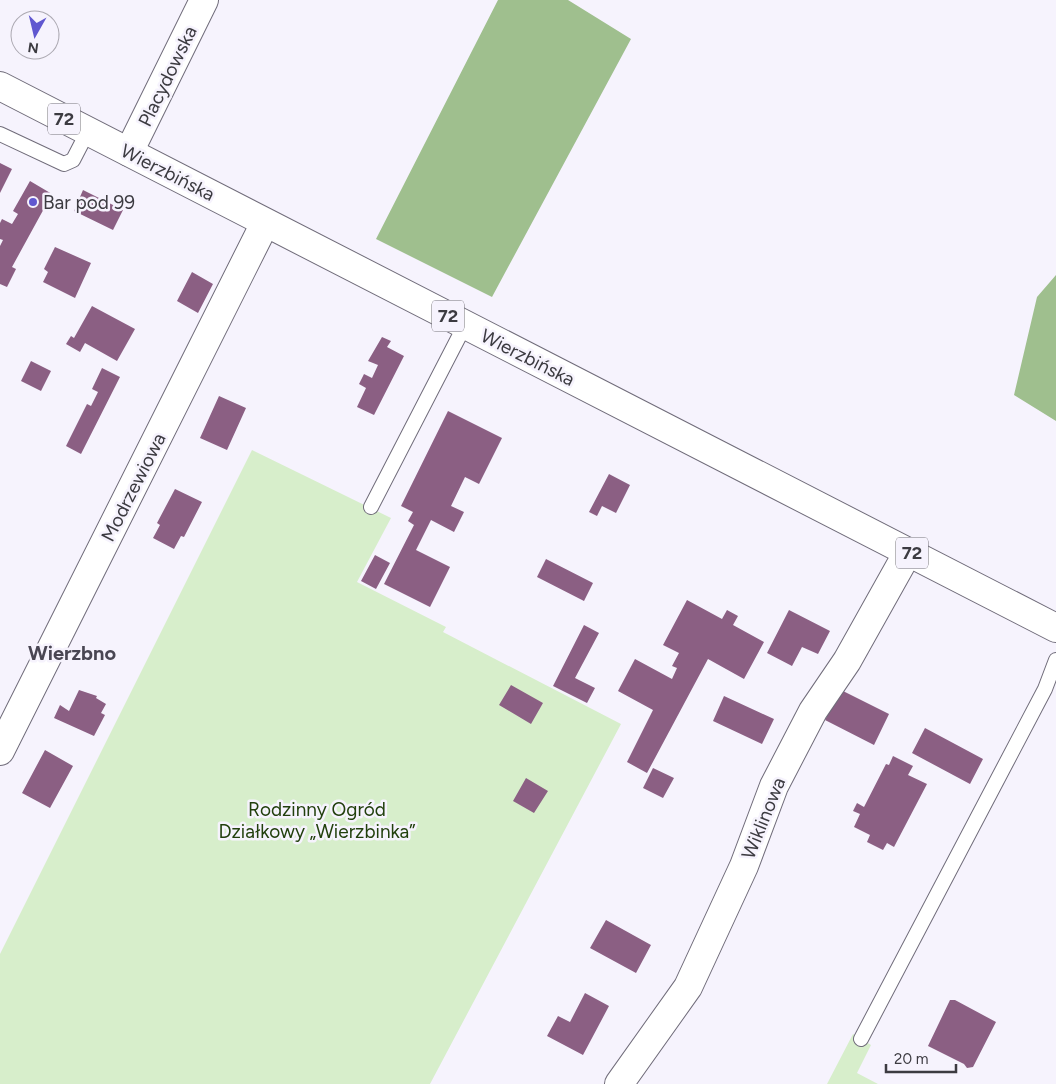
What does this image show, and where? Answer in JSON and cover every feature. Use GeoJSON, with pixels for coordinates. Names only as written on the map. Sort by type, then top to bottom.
{"type":"FeatureCollection","features":[{"type":"Feature","properties":{"kind":"street","name":"Placydowska"},"geometry":{"type":"LineString","coordinates":[[129,152],[204,0]]}},
{"type":"Feature","properties":{"kind":"street","name":"Wierzbińska"},"geometry":{"type":"LineString","coordinates":[[2,91],[88,131],[1056,628]]}},
{"type":"Feature","properties":{"kind":"street","name":"Modrzewiowa"},"geometry":{"type":"LineString","coordinates":[[0,751],[266,223]]}},
{"type":"Feature","properties":{"kind":"street","name":"Wiklinowa"},"geometry":{"type":"LineString","coordinates":[[619,1084],[688,987],[744,866],[774,786],[813,711],[847,661],[908,552]]}},
{"type":"Feature","properties":{"kind":"lane"},"geometry":{"type":"LineString","coordinates":[[0,134],[64,164],[73,160],[88,131]]}},
{"type":"Feature","properties":{"kind":"lane"},"geometry":{"type":"LineString","coordinates":[[371,507],[465,325]]}},
{"type":"Feature","properties":{"kind":"lane"},"geometry":{"type":"LineString","coordinates":[[861,1039],[1045,689],[1056,660]]}},
{"type":"Feature","properties":{"kind":"green space"},"geometry":{"type":"Polygon","coordinates":[[[498,0],[568,0],[631,39],[492,297],[376,239],[498,0]]]}},
{"type":"Feature","properties":{"kind":"green space"},"geometry":{"type":"Polygon","coordinates":[[[1056,275],[1056,421],[1014,395],[1037,297],[1056,275]]]}},
{"type":"Feature","properties":{"kind":"green space","name":"Rodzinny Ogród Działkowy „Wierzbinka”"},"geometry":{"type":"Polygon","coordinates":[[[252,450],[391,518],[357,582],[446,627],[443,632],[621,724],[430,1084],[0,1084],[0,954],[252,450]]]}},
{"type":"Feature","properties":{"kind":"green space"},"geometry":{"type":"Polygon","coordinates":[[[853,1034],[871,1045],[857,1073],[878,1084],[827,1084],[853,1034]]]}},
{"type":"Feature","properties":{"kind":"building"},"geometry":{"type":"Polygon","coordinates":[[[0,163],[12,169],[0,193],[0,163]]]}},
{"type":"Feature","properties":{"kind":"building"},"geometry":{"type":"Polygon","coordinates":[[[30,181],[52,194],[12,267],[16,269],[7,287],[0,284],[0,246],[3,240],[0,239],[0,223],[2,219],[12,224],[18,214],[13,211],[30,181]]]}},
{"type":"Feature","properties":{"kind":"building","name":"Bar pod 99"},"geometry":{"type":"Polygon","coordinates":[[[83,190],[123,210],[113,230],[74,211],[83,190]]]}},
{"type":"Feature","properties":{"kind":"building"},"geometry":{"type":"Polygon","coordinates":[[[55,247],[91,263],[75,298],[43,282],[48,272],[44,269],[55,247]]]}},
{"type":"Feature","properties":{"kind":"building"},"geometry":{"type":"Polygon","coordinates":[[[192,272],[213,284],[198,313],[177,301],[192,272]]]}},
{"type":"Feature","properties":{"kind":"building"},"geometry":{"type":"Polygon","coordinates":[[[92,306],[135,329],[117,361],[85,343],[80,352],[66,344],[71,336],[74,338],[92,306]]]}},
{"type":"Feature","properties":{"kind":"building"},"geometry":{"type":"Polygon","coordinates":[[[382,337],[391,341],[387,347],[404,356],[374,415],[357,407],[366,388],[359,384],[364,374],[372,378],[378,365],[368,361],[382,337]]]}},
{"type":"Feature","properties":{"kind":"building"},"geometry":{"type":"Polygon","coordinates":[[[31,361],[51,371],[41,391],[21,381],[31,361]]]}},
{"type":"Feature","properties":{"kind":"building"},"geometry":{"type":"Polygon","coordinates":[[[102,368],[120,377],[81,454],[66,446],[87,404],[91,406],[98,392],[92,389],[102,368]]]}},
{"type":"Feature","properties":{"kind":"building"},"geometry":{"type":"Polygon","coordinates":[[[219,396],[246,408],[227,450],[200,438],[219,396]]]}},
{"type":"Feature","properties":{"kind":"building"},"geometry":{"type":"Polygon","coordinates":[[[448,411],[502,438],[479,484],[465,477],[451,506],[464,512],[454,532],[431,520],[416,550],[450,567],[430,607],[384,584],[414,525],[408,521],[413,512],[401,506],[448,411]]]}},
{"type":"Feature","properties":{"kind":"building"},"geometry":{"type":"Polygon","coordinates":[[[609,474],[630,485],[616,513],[602,506],[597,516],[589,512],[609,474]]]}},
{"type":"Feature","properties":{"kind":"building"},"geometry":{"type":"Polygon","coordinates":[[[175,489],[202,502],[184,537],[181,536],[174,549],[153,538],[160,525],[157,523],[175,489]]]}},
{"type":"Feature","properties":{"kind":"building"},"geometry":{"type":"Polygon","coordinates":[[[375,555],[390,563],[376,589],[361,581],[375,555]]]}},
{"type":"Feature","properties":{"kind":"building"},"geometry":{"type":"Polygon","coordinates":[[[546,559],[593,583],[584,601],[537,577],[546,559]]]}},
{"type":"Feature","properties":{"kind":"building"},"geometry":{"type":"Polygon","coordinates":[[[687,600],[722,619],[727,610],[738,616],[733,625],[764,642],[744,679],[708,659],[647,773],[627,762],[653,710],[618,691],[635,659],[672,679],[677,668],[672,666],[679,653],[663,645],[687,600]]]}},
{"type":"Feature","properties":{"kind":"building"},"geometry":{"type":"Polygon","coordinates":[[[789,610],[830,631],[818,654],[802,647],[792,666],[767,653],[789,610]]]}},
{"type":"Feature","properties":{"kind":"building"},"geometry":{"type":"Polygon","coordinates":[[[584,625],[599,633],[575,678],[595,688],[587,703],[553,686],[584,625]]]}},
{"type":"Feature","properties":{"kind":"building"},"geometry":{"type":"Polygon","coordinates":[[[511,685],[543,703],[531,724],[499,705],[511,685]]]}},
{"type":"Feature","properties":{"kind":"building"},"geometry":{"type":"Polygon","coordinates":[[[79,690],[97,696],[96,698],[106,704],[101,713],[105,715],[94,736],[54,718],[60,705],[69,711],[79,690]]]}},
{"type":"Feature","properties":{"kind":"building"},"geometry":{"type":"Polygon","coordinates":[[[841,690],[889,714],[874,745],[825,720],[841,690]]]}},
{"type":"Feature","properties":{"kind":"building"},"geometry":{"type":"Polygon","coordinates":[[[724,696],[774,719],[762,744],[713,721],[724,696]]]}},
{"type":"Feature","properties":{"kind":"building"},"geometry":{"type":"Polygon","coordinates":[[[925,728],[983,759],[970,784],[912,753],[925,728]]]}},
{"type":"Feature","properties":{"kind":"building"},"geometry":{"type":"Polygon","coordinates":[[[45,750],[73,766],[50,808],[22,793],[45,750]]]}},
{"type":"Feature","properties":{"kind":"building"},"geometry":{"type":"Polygon","coordinates":[[[893,756],[913,766],[908,775],[927,784],[894,847],[887,843],[883,850],[867,842],[870,835],[854,827],[860,814],[853,811],[857,803],[864,807],[886,764],[889,765],[893,756]]]}},
{"type":"Feature","properties":{"kind":"building"},"geometry":{"type":"Polygon","coordinates":[[[653,768],[674,778],[663,798],[643,788],[653,768]]]}},
{"type":"Feature","properties":{"kind":"building"},"geometry":{"type":"Polygon","coordinates":[[[526,778],[548,791],[534,813],[513,801],[526,778]]]}},
{"type":"Feature","properties":{"kind":"building"},"geometry":{"type":"Polygon","coordinates":[[[606,920],[651,945],[636,973],[590,948],[606,920]]]}},
{"type":"Feature","properties":{"kind":"building"},"geometry":{"type":"Polygon","coordinates":[[[585,993],[609,1006],[583,1055],[547,1036],[558,1016],[570,1022],[585,993]]]}},
{"type":"Feature","properties":{"kind":"building"},"geometry":{"type":"Polygon","coordinates":[[[950,1000],[955,1000],[996,1022],[973,1067],[967,1068],[964,1064],[928,1046],[950,1000]]]}},
{"type":"Feature","properties":{"kind":"place","name":"Bar pod 99"},"geometry":{"type":"Point","coordinates":[33,202]}},
{"type":"Feature","properties":{"kind":"district","name":"Wierzbno"},"geometry":{"type":"Point","coordinates":[72,653]}}]}
